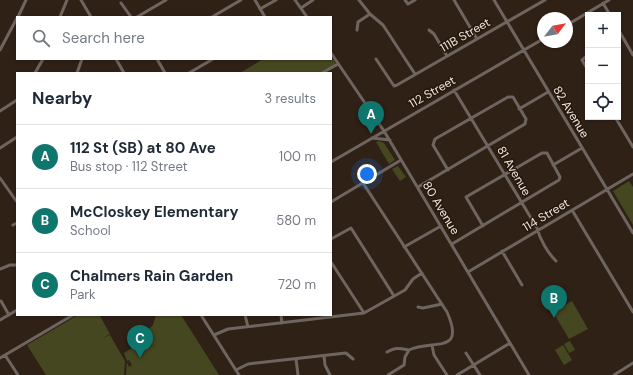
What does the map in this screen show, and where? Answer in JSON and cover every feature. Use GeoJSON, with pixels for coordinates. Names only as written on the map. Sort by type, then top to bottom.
{"type":"FeatureCollection","features":[{"type":"Feature","properties":{"kind":"street"},"geometry":{"type":"LineString","coordinates":[[18,16],[26,0]]}},
{"type":"Feature","properties":{"kind":"street"},"geometry":{"type":"LineString","coordinates":[[60,16],[67,0]]}},
{"type":"Feature","properties":{"kind":"street"},"geometry":{"type":"LineString","coordinates":[[82,0],[90,16]]}},
{"type":"Feature","properties":{"kind":"street"},"geometry":{"type":"LineString","coordinates":[[139,16],[166,0]]}},
{"type":"Feature","properties":{"kind":"street"},"geometry":{"type":"LineString","coordinates":[[214,16],[241,0]]}},
{"type":"Feature","properties":{"kind":"street"},"geometry":{"type":"LineString","coordinates":[[255,0],[264,16]]}},
{"type":"Feature","properties":{"kind":"street"},"geometry":{"type":"LineString","coordinates":[[260,9],[276,0]]}},
{"type":"Feature","properties":{"kind":"street"},"geometry":{"type":"LineString","coordinates":[[295,0],[306,16]]}},
{"type":"Feature","properties":{"kind":"street"},"geometry":{"type":"LineString","coordinates":[[300,8],[313,0]]}},
{"type":"Feature","properties":{"kind":"street"},"geometry":{"type":"LineString","coordinates":[[360,0],[370,14],[383,25],[415,74]]}},
{"type":"Feature","properties":{"kind":"street"},"geometry":{"type":"LineString","coordinates":[[405,0],[408,4],[415,0]]}},
{"type":"Feature","properties":{"kind":"street"},"geometry":{"type":"LineString","coordinates":[[454,0],[477,39]]}},
{"type":"Feature","properties":{"kind":"street","name":"82 Avenue"},"geometry":{"type":"LineString","coordinates":[[494,0],[633,233]]}},
{"type":"Feature","properties":{"kind":"street"},"geometry":{"type":"LineString","coordinates":[[534,0],[537,5]]}},
{"type":"Feature","properties":{"kind":"street","name":"111B Street"},"geometry":{"type":"LineString","coordinates":[[376,59],[394,86],[397,85],[545,0]]}},
{"type":"Feature","properties":{"kind":"street"},"geometry":{"type":"LineString","coordinates":[[573,21],[609,0]]}},
{"type":"Feature","properties":{"kind":"street"},"geometry":{"type":"LineString","coordinates":[[121,3],[131,16]]}},
{"type":"Feature","properties":{"kind":"street"},"geometry":{"type":"LineString","coordinates":[[603,3],[608,12]]}},
{"type":"Feature","properties":{"kind":"street"},"geometry":{"type":"LineString","coordinates":[[357,30],[358,22],[370,14]]}},
{"type":"Feature","properties":{"kind":"street"},"geometry":{"type":"LineString","coordinates":[[0,50],[16,20]]}},
{"type":"Feature","properties":{"kind":"street"},"geometry":{"type":"LineString","coordinates":[[429,30],[434,34],[447,56]]}},
{"type":"Feature","properties":{"kind":"street"},"geometry":{"type":"LineString","coordinates":[[621,38],[633,56]]}},
{"type":"Feature","properties":{"kind":"street","name":"112 Street"},"geometry":{"type":"LineString","coordinates":[[332,161],[537,42]]}},
{"type":"Feature","properties":{"kind":"street","name":"80 Avenue"},"geometry":{"type":"LineString","coordinates":[[332,55],[390,140],[529,375]]}},
{"type":"Feature","properties":{"kind":"street"},"geometry":{"type":"LineString","coordinates":[[36,72],[42,60]]}},
{"type":"Feature","properties":{"kind":"street"},"geometry":{"type":"LineString","coordinates":[[77,72],[82,60]]}},
{"type":"Feature","properties":{"kind":"street"},"geometry":{"type":"LineString","coordinates":[[117,60],[123,72]]}},
{"type":"Feature","properties":{"kind":"street"},"geometry":{"type":"LineString","coordinates":[[158,60],[164,72]]}},
{"type":"Feature","properties":{"kind":"street"},"geometry":{"type":"LineString","coordinates":[[191,72],[211,60]]}},
{"type":"Feature","properties":{"kind":"street"},"geometry":{"type":"LineString","coordinates":[[324,72],[338,64]]}},
{"type":"Feature","properties":{"kind":"street","name":"81 Avenue"},"geometry":{"type":"LineString","coordinates":[[454,90],[522,202],[552,257],[556,261]]}},
{"type":"Feature","properties":{"kind":"street"},"geometry":{"type":"LineString","coordinates":[[519,109],[548,92]]}},
{"type":"Feature","properties":{"kind":"street"},"geometry":{"type":"LineString","coordinates":[[418,187],[448,170],[525,124],[526,119],[513,97],[508,96],[435,140],[433,145],[448,170]]}},
{"type":"Feature","properties":{"kind":"street"},"geometry":{"type":"LineString","coordinates":[[0,111],[16,101]]}},
{"type":"Feature","properties":{"kind":"street"},"geometry":{"type":"LineString","coordinates":[[617,120],[633,147]]}},
{"type":"Feature","properties":{"kind":"street"},"geometry":{"type":"LineString","coordinates":[[0,148],[16,138]]}},
{"type":"Feature","properties":{"kind":"street"},"geometry":{"type":"LineString","coordinates":[[372,138],[390,140]]}},
{"type":"Feature","properties":{"kind":"street"},"geometry":{"type":"LineString","coordinates":[[553,165],[582,148]]}},
{"type":"Feature","properties":{"kind":"street"},"geometry":{"type":"LineString","coordinates":[[452,244],[483,226],[559,180],[560,177],[547,153],[542,153],[466,197],[483,226]]}},
{"type":"Feature","properties":{"kind":"street"},"geometry":{"type":"LineString","coordinates":[[332,201],[401,160]]}},
{"type":"Feature","properties":{"kind":"street","name":"114 Street"},"geometry":{"type":"LineString","coordinates":[[468,272],[633,174]]}},
{"type":"Feature","properties":{"kind":"street"},"geometry":{"type":"LineString","coordinates":[[0,178],[16,201]]}},
{"type":"Feature","properties":{"kind":"street"},"geometry":{"type":"LineString","coordinates":[[363,183],[442,304],[451,321],[453,334],[452,339],[445,343],[416,347],[409,350],[405,357],[404,364],[388,375]]}},
{"type":"Feature","properties":{"kind":"street"},"geometry":{"type":"LineString","coordinates":[[572,210],[633,312]]}},
{"type":"Feature","properties":{"kind":"street"},"geometry":{"type":"LineString","coordinates":[[404,247],[441,226]]}},
{"type":"Feature","properties":{"kind":"street"},"geometry":{"type":"LineString","coordinates":[[332,238],[351,228],[394,296]]}},
{"type":"Feature","properties":{"kind":"street"},"geometry":{"type":"LineString","coordinates":[[502,251],[522,285]]}},
{"type":"Feature","properties":{"kind":"street"},"geometry":{"type":"LineString","coordinates":[[332,264],[364,313]]}},
{"type":"Feature","properties":{"kind":"street"},"geometry":{"type":"LineString","coordinates":[[0,269],[10,265],[16,265]]}},
{"type":"Feature","properties":{"kind":"street"},"geometry":{"type":"LineString","coordinates":[[332,316],[364,313],[405,290],[413,279],[422,273]]}},
{"type":"Feature","properties":{"kind":"street"},"geometry":{"type":"LineString","coordinates":[[1,301],[9,314]]}},
{"type":"Feature","properties":{"kind":"street"},"geometry":{"type":"LineString","coordinates":[[418,307],[423,308],[442,304]]}},
{"type":"Feature","properties":{"kind":"street"},"geometry":{"type":"LineString","coordinates":[[0,320],[16,310]]}},
{"type":"Feature","properties":{"kind":"street"},"geometry":{"type":"LineString","coordinates":[[0,358],[71,316]]}},
{"type":"Feature","properties":{"kind":"street"},"geometry":{"type":"LineString","coordinates":[[203,316],[239,375]]}},
{"type":"Feature","properties":{"kind":"street"},"geometry":{"type":"LineString","coordinates":[[245,316],[248,327]]}},
{"type":"Feature","properties":{"kind":"street"},"geometry":{"type":"LineString","coordinates":[[281,316],[282,323]]}},
{"type":"Feature","properties":{"kind":"street"},"geometry":{"type":"LineString","coordinates":[[214,335],[228,329],[330,316]]}},
{"type":"Feature","properties":{"kind":"street"},"geometry":{"type":"LineString","coordinates":[[457,375],[510,344]]}},
{"type":"Feature","properties":{"kind":"street"},"geometry":{"type":"LineString","coordinates":[[432,345],[434,355],[447,375]]}},
{"type":"Feature","properties":{"kind":"street"},"geometry":{"type":"LineString","coordinates":[[387,352],[393,349],[402,348],[409,350]]}},
{"type":"Feature","properties":{"kind":"street"},"geometry":{"type":"LineString","coordinates":[[236,370],[248,364],[346,353],[353,359]]}},
{"type":"Feature","properties":{"kind":"street"},"geometry":{"type":"LineString","coordinates":[[466,353],[480,375]]}},
{"type":"Feature","properties":{"kind":"street"},"geometry":{"type":"LineString","coordinates":[[5,355],[18,375]]}},
{"type":"Feature","properties":{"kind":"street"},"geometry":{"type":"LineString","coordinates":[[324,356],[324,365],[330,375]]}},
{"type":"Feature","properties":{"kind":"street"},"geometry":{"type":"LineString","coordinates":[[296,359],[298,375]]}},
{"type":"Feature","properties":{"kind":"street"},"geometry":{"type":"LineString","coordinates":[[614,375],[633,363]]}},
{"type":"Feature","properties":{"kind":"green space"},"geometry":{"type":"Polygon","coordinates":[[[332,58],[336,64],[323,72],[242,72],[261,60],[332,60],[332,58]]]}},
{"type":"Feature","properties":{"kind":"green space"},"geometry":{"type":"Polygon","coordinates":[[[379,141],[384,143],[395,160],[389,164],[376,142],[379,141]]]}},
{"type":"Feature","properties":{"kind":"green space"},"geometry":{"type":"Polygon","coordinates":[[[398,166],[406,177],[400,181],[392,169],[398,166]]]}},
{"type":"Feature","properties":{"kind":"green space"},"geometry":{"type":"Polygon","coordinates":[[[629,181],[633,187],[633,225],[613,191],[629,181]]]}},
{"type":"Feature","properties":{"kind":"green space"},"geometry":{"type":"Polygon","coordinates":[[[572,301],[588,329],[569,339],[553,312],[572,301]]]}},
{"type":"Feature","properties":{"kind":"green space"},"geometry":{"type":"Polygon","coordinates":[[[76,316],[100,316],[110,334],[103,338],[110,335],[125,361],[124,375],[46,375],[27,345],[76,316]]]}},
{"type":"Feature","properties":{"kind":"green space"},"geometry":{"type":"Polygon","coordinates":[[[156,316],[182,316],[219,375],[126,375],[127,362],[129,367],[132,365],[129,360],[127,361],[124,353],[138,344],[143,335],[153,325],[156,316]]]}},
{"type":"Feature","properties":{"kind":"green space"},"geometry":{"type":"Polygon","coordinates":[[[570,341],[575,350],[569,353],[564,344],[570,341]]]}},
{"type":"Feature","properties":{"kind":"green space"},"geometry":{"type":"Polygon","coordinates":[[[563,345],[572,360],[564,365],[555,350],[563,345]]]}},
{"type":"Feature","properties":{"kind":"place","name":"112 St (SB) at 80 Ave"},"geometry":{"type":"Point","coordinates":[371,134]}},
{"type":"Feature","properties":{"kind":"place","name":"McCloskey Elementary"},"geometry":{"type":"Point","coordinates":[554,318]}},
{"type":"Feature","properties":{"kind":"place","name":"Chalmers Rain Garden"},"geometry":{"type":"Point","coordinates":[140,358]}}]}
